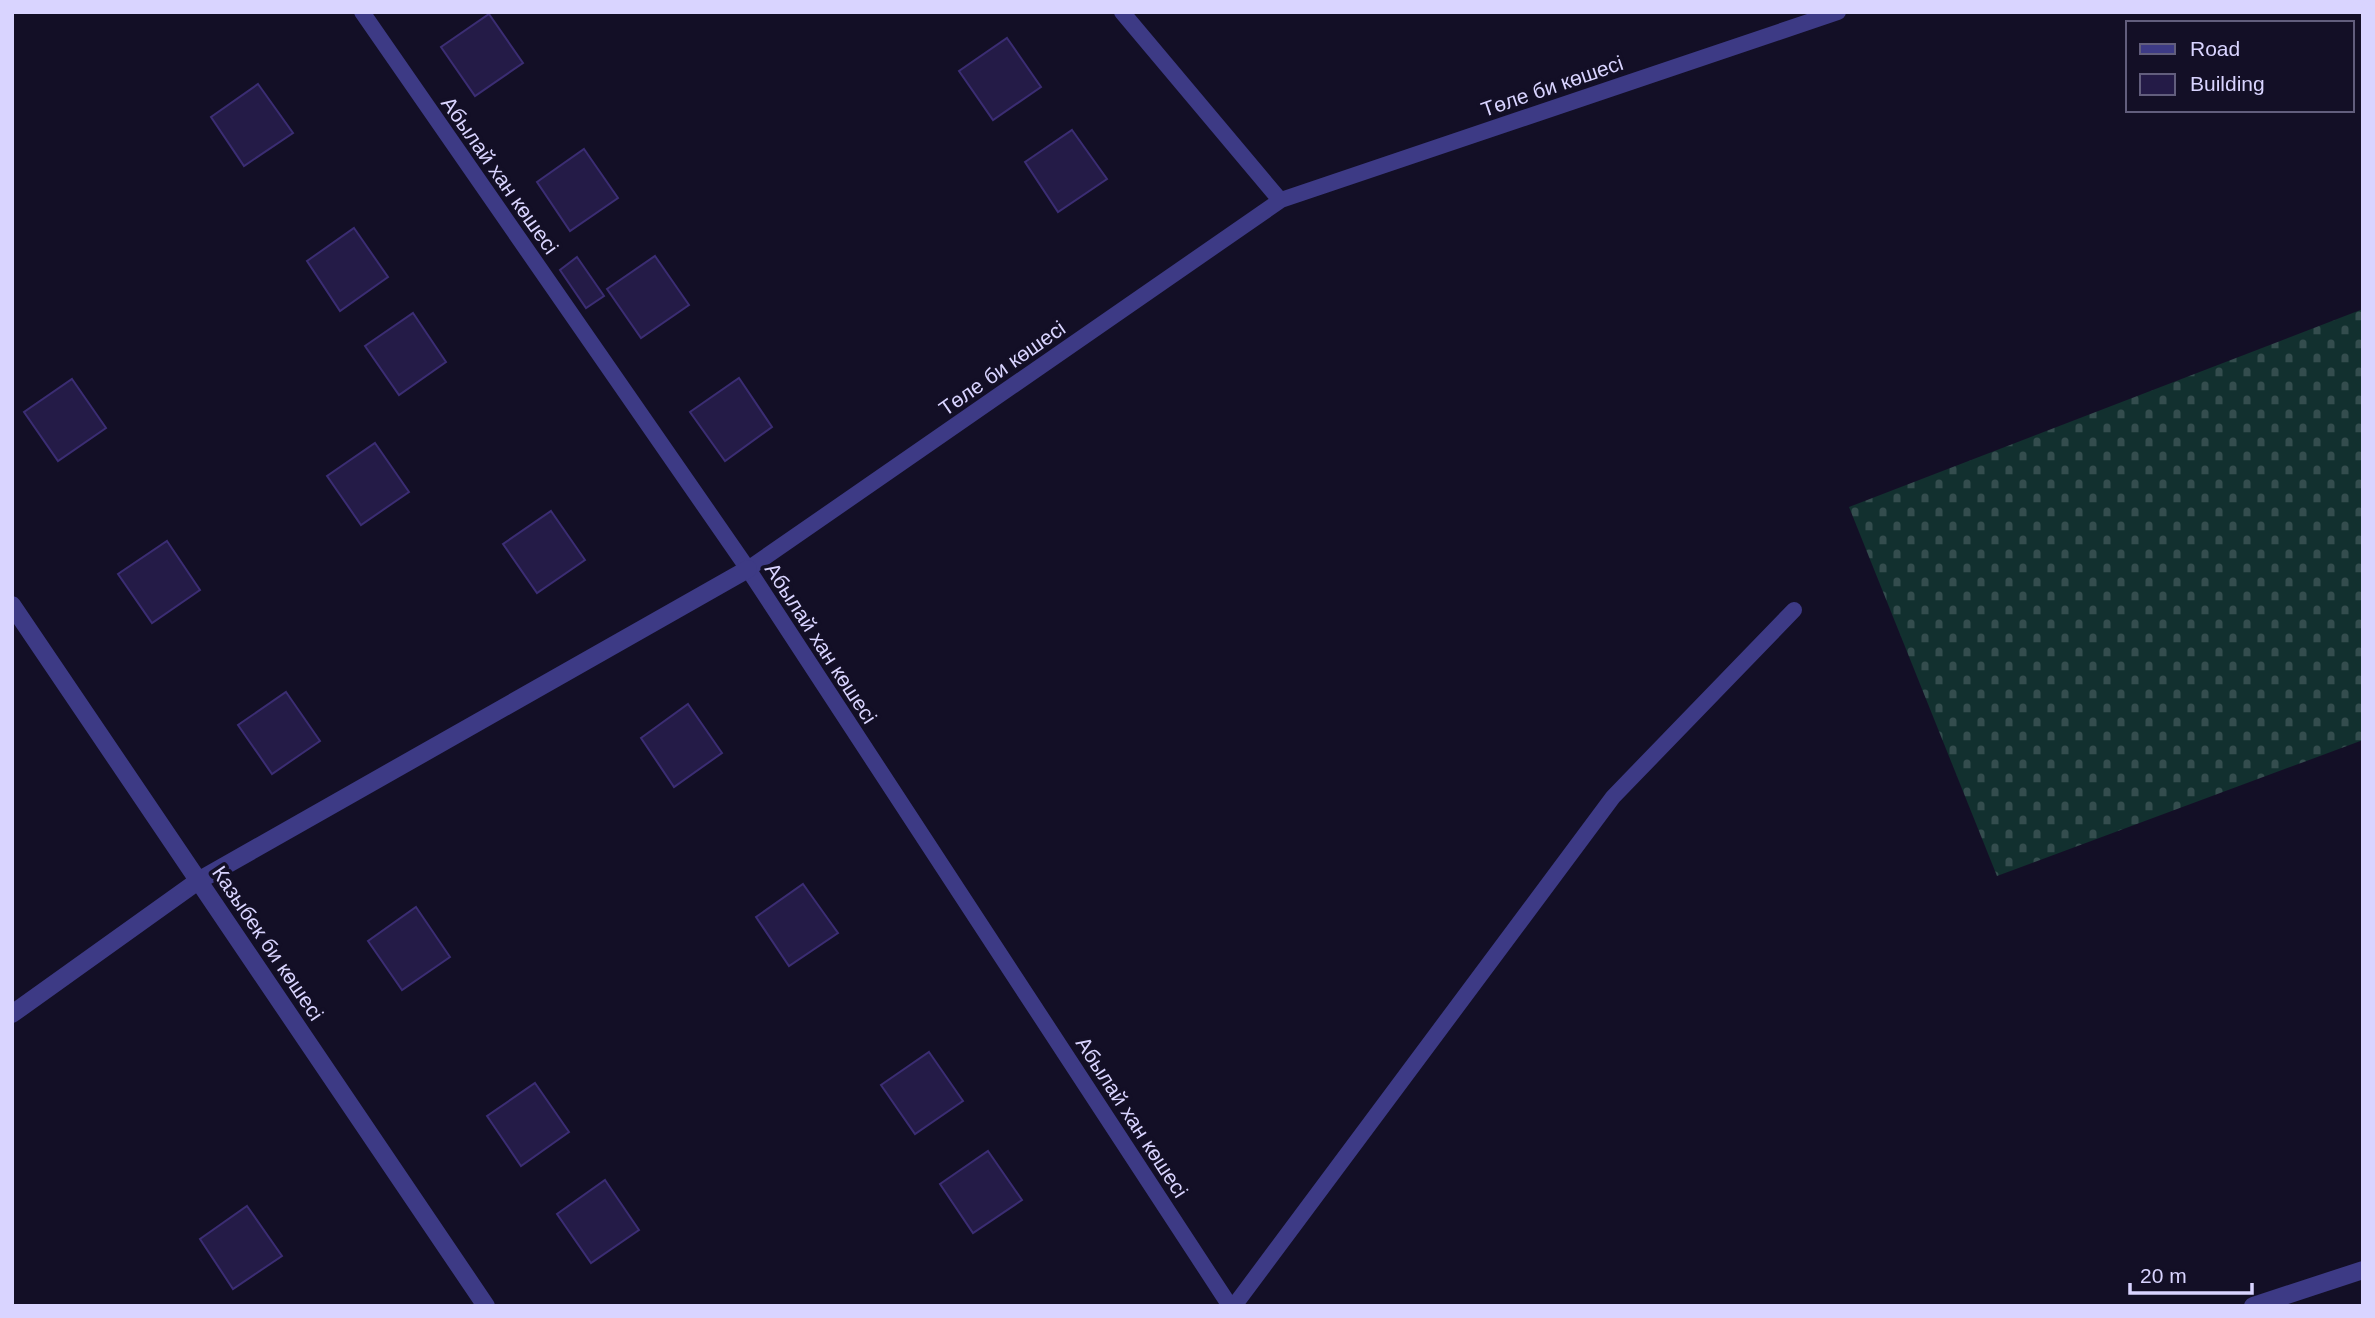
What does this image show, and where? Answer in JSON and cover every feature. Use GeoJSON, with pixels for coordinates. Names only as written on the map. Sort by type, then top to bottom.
{"type":"FeatureCollection","features":[{"type":"Feature","properties":{"kind":"street"},"geometry":{"type":"LineString","coordinates":[[12,1014],[198,881],[748,569]]}},
{"type":"Feature","properties":{"kind":"street","name":"Казыбек би көшесі"},"geometry":{"type":"LineString","coordinates":[[12,605],[486,1306]]}},
{"type":"Feature","properties":{"kind":"street"},"geometry":{"type":"LineString","coordinates":[[2253,1306],[2363,1270]]}},
{"type":"Feature","properties":{"kind":"lane","name":"Абылай хан көшесі"},"geometry":{"type":"LineString","coordinates":[[362,12],[748,569],[1232,1306]]}},
{"type":"Feature","properties":{"kind":"lane"},"geometry":{"type":"LineString","coordinates":[[1122,12],[1280,201]]}},
{"type":"Feature","properties":{"kind":"lane","name":"Төле би көшесі"},"geometry":{"type":"LineString","coordinates":[[748,569],[1280,201],[1839,12]]}},
{"type":"Feature","properties":{"kind":"lane"},"geometry":{"type":"LineString","coordinates":[[1232,1306],[1613,797],[1794,610]]}},
{"type":"Feature","properties":{"kind":"green space"},"geometry":{"type":"Polygon","coordinates":[[[2363,309],[2363,740],[1997,876],[1849,507],[2363,309]]]}},
{"type":"Feature","properties":{"kind":"building"},"geometry":{"type":"Polygon","coordinates":[[[489,14],[523,63],[475,96],[441,47],[489,14]]]}},
{"type":"Feature","properties":{"kind":"building"},"geometry":{"type":"Polygon","coordinates":[[[1007,38],[1041,87],[993,120],[959,71],[1007,38]]]}},
{"type":"Feature","properties":{"kind":"building"},"geometry":{"type":"Polygon","coordinates":[[[258,84],[293,133],[244,166],[211,117],[258,84]]]}},
{"type":"Feature","properties":{"kind":"building"},"geometry":{"type":"Polygon","coordinates":[[[1072,130],[1107,179],[1058,212],[1025,162],[1072,130]]]}},
{"type":"Feature","properties":{"kind":"building"},"geometry":{"type":"Polygon","coordinates":[[[584,149],[618,198],[570,231],[537,182],[584,149]]]}},
{"type":"Feature","properties":{"kind":"building"},"geometry":{"type":"Polygon","coordinates":[[[354,228],[388,277],[340,311],[307,261],[354,228]]]}},
{"type":"Feature","properties":{"kind":"building"},"geometry":{"type":"Polygon","coordinates":[[[655,256],[689,305],[641,338],[607,289],[655,256]]]}},
{"type":"Feature","properties":{"kind":"building"},"geometry":{"type":"Polygon","coordinates":[[[577,257],[604,296],[586,308],[560,270],[577,257]]]}},
{"type":"Feature","properties":{"kind":"building"},"geometry":{"type":"Polygon","coordinates":[[[413,313],[446,362],[399,395],[365,346],[413,313]]]}},
{"type":"Feature","properties":{"kind":"building"},"geometry":{"type":"Polygon","coordinates":[[[739,378],[772,427],[725,461],[690,412],[739,378]]]}},
{"type":"Feature","properties":{"kind":"building"},"geometry":{"type":"Polygon","coordinates":[[[72,379],[106,428],[58,461],[24,412],[72,379]]]}},
{"type":"Feature","properties":{"kind":"building"},"geometry":{"type":"Polygon","coordinates":[[[375,443],[409,492],[361,525],[327,476],[375,443]]]}},
{"type":"Feature","properties":{"kind":"building"},"geometry":{"type":"Polygon","coordinates":[[[551,511],[585,560],[537,593],[503,544],[551,511]]]}},
{"type":"Feature","properties":{"kind":"building"},"geometry":{"type":"Polygon","coordinates":[[[167,541],[200,590],[152,623],[118,574],[167,541]]]}},
{"type":"Feature","properties":{"kind":"building"},"geometry":{"type":"Polygon","coordinates":[[[286,692],[320,741],[272,774],[238,725],[286,692]]]}},
{"type":"Feature","properties":{"kind":"building"},"geometry":{"type":"Polygon","coordinates":[[[688,704],[722,753],[674,787],[641,738],[688,704]]]}},
{"type":"Feature","properties":{"kind":"building"},"geometry":{"type":"Polygon","coordinates":[[[803,884],[838,933],[789,966],[756,917],[803,884]]]}},
{"type":"Feature","properties":{"kind":"building"},"geometry":{"type":"Polygon","coordinates":[[[416,907],[450,957],[402,990],[368,941],[416,907]]]}},
{"type":"Feature","properties":{"kind":"building"},"geometry":{"type":"Polygon","coordinates":[[[929,1052],[963,1101],[915,1134],[881,1085],[929,1052]]]}},
{"type":"Feature","properties":{"kind":"building"},"geometry":{"type":"Polygon","coordinates":[[[535,1083],[569,1132],[521,1166],[487,1116],[535,1083]]]}},
{"type":"Feature","properties":{"kind":"building"},"geometry":{"type":"Polygon","coordinates":[[[988,1151],[1022,1200],[973,1233],[940,1184],[988,1151]]]}},
{"type":"Feature","properties":{"kind":"building"},"geometry":{"type":"Polygon","coordinates":[[[605,1180],[639,1230],[591,1263],[557,1214],[605,1180]]]}},
{"type":"Feature","properties":{"kind":"building"},"geometry":{"type":"Polygon","coordinates":[[[247,1206],[282,1256],[233,1289],[200,1239],[247,1206]]]}}]}
